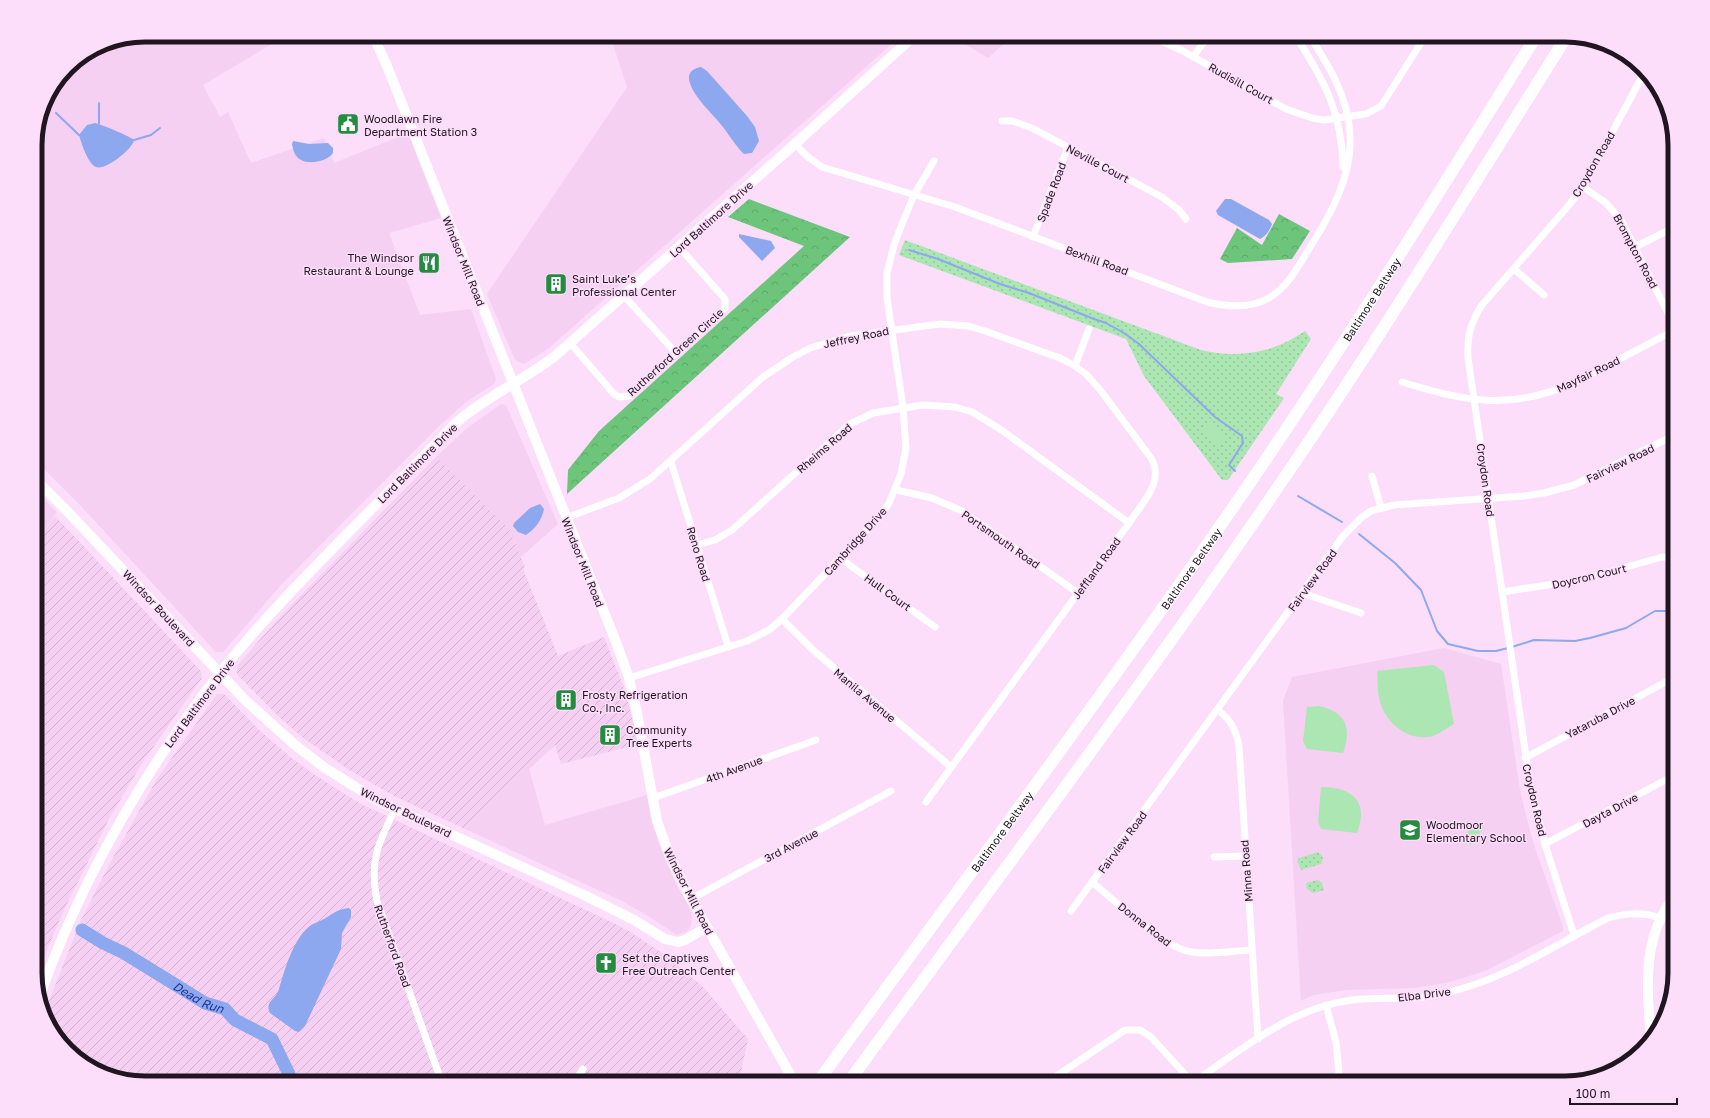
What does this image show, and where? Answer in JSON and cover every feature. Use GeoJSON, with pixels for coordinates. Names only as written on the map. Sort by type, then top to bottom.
{"type":"FeatureCollection","features":[{"type":"Feature","properties":{"kind":"highway","name":"Baltimore Beltway"},"geometry":{"type":"LineString","coordinates":[[822,1076],[1174,592],[1258,470],[1363,313],[1532,42]]}},
{"type":"Feature","properties":{"kind":"highway"},"geometry":{"type":"LineString","coordinates":[[853,1076],[1194,608],[1266,505],[1384,328],[1562,42]]}},
{"type":"Feature","properties":{"kind":"main road","name":"Windsor Mill Road"},"geometry":{"type":"LineString","coordinates":[[376,42],[387,66],[629,678],[661,836],[691,899],[792,1076]]}},
{"type":"Feature","properties":{"kind":"main road","name":"Lord Baltimore Drive"},"geometry":{"type":"LineString","coordinates":[[43,987],[72,917],[115,830],[170,741],[220,673],[284,598],[443,436],[472,410],[540,368],[570,343],[795,144],[907,42]]}},
{"type":"Feature","properties":{"kind":"main road","name":"Windsor Boulevard"},"geometry":{"type":"LineString","coordinates":[[42,486],[70,513],[262,716],[295,745],[342,779],[396,809],[593,899],[671,941],[685,940],[707,927]]}},
{"type":"Feature","properties":{"kind":"main road"},"geometry":{"type":"LineString","coordinates":[[1651,1031],[1647,971],[1649,950],[1660,918],[1668,906]]}},
{"type":"Feature","properties":{"kind":"street","name":"Rudisill Court"},"geometry":{"type":"LineString","coordinates":[[1162,42],[1300,115],[1324,120],[1366,114],[1380,106],[1421,42]]}},
{"type":"Feature","properties":{"kind":"street"},"geometry":{"type":"LineString","coordinates":[[1193,57],[1204,42]]}},
{"type":"Feature","properties":{"kind":"street","name":"Bexhill Road"},"geometry":{"type":"LineString","coordinates":[[1300,42],[1324,80],[1337,118],[1343,155],[1343,177]]}},
{"type":"Feature","properties":{"kind":"street","name":"Bexhill Road"},"geometry":{"type":"LineString","coordinates":[[795,144],[808,157],[822,167],[955,207],[1207,302],[1233,307],[1257,303],[1269,298],[1287,283],[1327,221],[1338,196],[1343,177],[1350,142],[1348,117],[1340,89],[1334,76],[1313,42]]}},
{"type":"Feature","properties":{"kind":"street","name":"Croydon Road"},"geometry":{"type":"LineString","coordinates":[[1574,935],[1545,844],[1525,758],[1468,358],[1467,342],[1470,328],[1482,305],[1583,187],[1642,77]]}},
{"type":"Feature","properties":{"kind":"street","name":"Neville Court"},"geometry":{"type":"LineString","coordinates":[[1002,121],[1012,121],[1032,128],[1162,197],[1176,207],[1186,220]]}},
{"type":"Feature","properties":{"kind":"street","name":"Spade Road"},"geometry":{"type":"LineString","coordinates":[[1033,237],[1068,147]]}},
{"type":"Feature","properties":{"kind":"street","name":"Cambridge Drive"},"geometry":{"type":"LineString","coordinates":[[629,678],[760,636],[782,619],[880,516],[896,490],[903,468],[906,448],[903,407],[887,298],[887,273],[894,245],[914,195],[934,161]]}},
{"type":"Feature","properties":{"kind":"street","name":"Brompton Road"},"geometry":{"type":"LineString","coordinates":[[1583,187],[1598,196],[1614,211],[1635,247],[1668,313]]}},
{"type":"Feature","properties":{"kind":"street"},"geometry":{"type":"LineString","coordinates":[[1635,247],[1668,230]]}},
{"type":"Feature","properties":{"kind":"street","name":"Rutherford Green Circle"},"geometry":{"type":"LineString","coordinates":[[570,343],[620,397],[629,396],[721,312],[726,303],[725,299],[679,247]]}},
{"type":"Feature","properties":{"kind":"street"},"geometry":{"type":"LineString","coordinates":[[1514,269],[1544,295]]}},
{"type":"Feature","properties":{"kind":"street"},"geometry":{"type":"LineString","coordinates":[[624,296],[676,353]]}},
{"type":"Feature","properties":{"kind":"street","name":"Jeffrey Road"},"geometry":{"type":"LineString","coordinates":[[566,518],[619,498],[650,479],[763,377],[793,357],[810,348],[829,342],[892,330],[940,324],[968,326],[1060,358],[1075,366]]}},
{"type":"Feature","properties":{"kind":"street"},"geometry":{"type":"LineString","coordinates":[[1075,366],[1089,329]]}},
{"type":"Feature","properties":{"kind":"street","name":"Mayfair Road"},"geometry":{"type":"LineString","coordinates":[[1402,382],[1446,395],[1474,400],[1522,398],[1556,390],[1580,380],[1668,334]]}},
{"type":"Feature","properties":{"kind":"street","name":"Jeffland Road"},"geometry":{"type":"LineString","coordinates":[[926,802],[1129,523],[1154,486],[1157,472],[1155,465],[1101,391],[1086,374],[1075,366]]}},
{"type":"Feature","properties":{"kind":"street","name":"Rheims Road"},"geometry":{"type":"LineString","coordinates":[[697,545],[719,538],[732,530],[850,424],[873,413],[903,407],[938,404],[972,412],[987,420],[1129,523]]}},
{"type":"Feature","properties":{"kind":"street","name":"Fairview Road"},"geometry":{"type":"LineString","coordinates":[[1071,911],[1302,593],[1354,524],[1367,514],[1381,508],[1394,505],[1488,499],[1544,493],[1574,485],[1668,438]]}},
{"type":"Feature","properties":{"kind":"street","name":"Reno Road"},"geometry":{"type":"LineString","coordinates":[[670,462],[728,646]]}},
{"type":"Feature","properties":{"kind":"street"},"geometry":{"type":"LineString","coordinates":[[1372,476],[1381,508]]}},
{"type":"Feature","properties":{"kind":"street","name":"Portsmouth Road"},"geometry":{"type":"LineString","coordinates":[[896,490],[932,498],[962,511],[1078,593]]}},
{"type":"Feature","properties":{"kind":"street","name":"Doycron Court"},"geometry":{"type":"LineString","coordinates":[[1502,592],[1580,580],[1662,557],[1668,557]]}},
{"type":"Feature","properties":{"kind":"street","name":"Hull Court"},"geometry":{"type":"LineString","coordinates":[[840,558],[935,627]]}},
{"type":"Feature","properties":{"kind":"street"},"geometry":{"type":"LineString","coordinates":[[1302,593],[1361,613]]}},
{"type":"Feature","properties":{"kind":"street","name":"Manila Avenue"},"geometry":{"type":"LineString","coordinates":[[782,619],[813,650],[951,768]]}},
{"type":"Feature","properties":{"kind":"street","name":"Yataruba Drive"},"geometry":{"type":"LineString","coordinates":[[1525,758],[1668,681]]}},
{"type":"Feature","properties":{"kind":"street","name":"Minna Road"},"geometry":{"type":"LineString","coordinates":[[1218,710],[1231,722],[1237,736],[1258,1039]]}},
{"type":"Feature","properties":{"kind":"street","name":"4th Avenue"},"geometry":{"type":"LineString","coordinates":[[653,798],[816,740]]}},
{"type":"Feature","properties":{"kind":"street","name":"Dayta Drive"},"geometry":{"type":"LineString","coordinates":[[1545,844],[1668,779]]}},
{"type":"Feature","properties":{"kind":"street","name":"3rd Avenue"},"geometry":{"type":"LineString","coordinates":[[691,899],[891,791]]}},
{"type":"Feature","properties":{"kind":"street","name":"Rutherford Road"},"geometry":{"type":"LineString","coordinates":[[396,809],[377,849],[373,868],[374,886],[377,901],[440,1076]]}},
{"type":"Feature","properties":{"kind":"street"},"geometry":{"type":"LineString","coordinates":[[1214,858],[1245,856]]}},
{"type":"Feature","properties":{"kind":"street","name":"Donna Road"},"geometry":{"type":"LineString","coordinates":[[1092,882],[1173,946],[1191,952],[1202,953],[1252,950]]}},
{"type":"Feature","properties":{"kind":"street","name":"Elba Drive"},"geometry":{"type":"LineString","coordinates":[[1203,1076],[1258,1039],[1298,1016],[1326,1005],[1359,999],[1414,998],[1450,992],[1489,980],[1608,918],[1622,914],[1645,913],[1660,918]]}},
{"type":"Feature","properties":{"kind":"street"},"geometry":{"type":"LineString","coordinates":[[1326,1005],[1336,1042],[1339,1076]]}},
{"type":"Feature","properties":{"kind":"street"},"geometry":{"type":"LineString","coordinates":[[1056,1076],[1117,1034],[1132,1029],[1145,1033],[1151,1037],[1187,1076]]}},
{"type":"Feature","properties":{"kind":"street"},"geometry":{"type":"LineString","coordinates":[[578,1076],[582,1069]]}},
{"type":"Feature","properties":{"kind":"shaded area"},"geometry":{"type":"Polygon","coordinates":[[[139,42],[275,42],[203,85],[220,117],[228,112],[251,163],[324,138],[334,163],[408,133],[441,218],[389,233],[420,315],[471,309],[496,379],[494,384],[466,402],[436,429],[281,585],[223,652],[216,652],[78,503],[42,467],[42,139],[50,106],[63,82],[82,63],[112,47],[139,42]]]}},
{"type":"Feature","properties":{"kind":"shaded area"},"geometry":{"type":"Polygon","coordinates":[[[612,42],[894,42],[549,348],[524,364],[515,360],[487,294],[627,87],[612,42]]]}},
{"type":"Feature","properties":{"kind":"shaded area"},"geometry":{"type":"Polygon","coordinates":[[[962,42],[1005,42],[988,58],[962,42]]]}},
{"type":"Feature","properties":{"kind":"shaded area"},"geometry":{"type":"Polygon","coordinates":[[[501,404],[506,405],[558,524],[521,557],[509,529],[436,457],[466,429],[501,404]]]}},
{"type":"Feature","properties":{"kind":"shaded area"},"geometry":{"type":"Polygon","coordinates":[[[436,457],[509,529],[525,567],[523,569],[558,656],[604,637],[624,688],[639,744],[561,764],[555,745],[465,829],[394,796],[349,770],[302,737],[275,713],[237,674],[237,666],[278,619],[436,457]]]}},
{"type":"Feature","properties":{"kind":"shaded area"},"geometry":{"type":"Polygon","coordinates":[[[42,497],[57,512],[42,534],[42,497]]]}},
{"type":"Feature","properties":{"kind":"shaded area"},"geometry":{"type":"Polygon","coordinates":[[[55,516],[201,671],[202,678],[142,763],[109,819],[63,912],[42,962],[42,534],[55,516]]]}},
{"type":"Feature","properties":{"kind":"shaded area","name":"Woodmoor Elementary School"},"geometry":{"type":"Polygon","coordinates":[[[1444,648],[1501,664],[1520,790],[1534,845],[1563,927],[1563,931],[1485,971],[1450,982],[1415,988],[1346,990],[1313,995],[1301,1001],[1283,701],[1292,677],[1444,648]]]}},
{"type":"Feature","properties":{"kind":"shaded area"},"geometry":{"type":"Polygon","coordinates":[[[217,694],[224,694],[260,731],[288,755],[312,773],[359,803],[609,921],[629,931],[668,957],[703,987],[748,1039],[740,1076],[145,1076],[112,1071],[88,1059],[72,1046],[63,1036],[47,1006],[81,920],[110,863],[157,779],[217,694]]]}},
{"type":"Feature","properties":{"kind":"shaded area"},"geometry":{"type":"Polygon","coordinates":[[[529,769],[545,825],[647,795],[659,844],[675,882],[692,912],[691,926],[687,931],[677,935],[620,900],[465,829],[529,769]]]}},
{"type":"Feature","properties":{"kind":"green space"},"geometry":{"type":"Polygon","coordinates":[[[749,199],[850,237],[567,494],[568,470],[599,431],[804,246],[728,217],[749,199]]]}},
{"type":"Feature","properties":{"kind":"green space"},"geometry":{"type":"Polygon","coordinates":[[[1279,214],[1310,231],[1292,259],[1228,263],[1220,259],[1237,228],[1262,245],[1279,214]]]}},
{"type":"Feature","properties":{"kind":"green space"},"geometry":{"type":"Polygon","coordinates":[[[905,240],[1201,350],[1229,354],[1255,352],[1281,345],[1305,331],[1311,339],[1276,394],[1284,398],[1228,480],[1222,480],[1144,376],[1126,339],[899,255],[905,240]]]}},
{"type":"Feature","properties":{"kind":"green space"},"geometry":{"type":"Polygon","coordinates":[[[1210,423],[1226,439],[1217,448],[1201,432],[1210,423]]]}},
{"type":"Feature","properties":{"kind":"green space"},"geometry":{"type":"Polygon","coordinates":[[[1434,665],[1444,672],[1454,724],[1433,736],[1419,737],[1405,732],[1393,724],[1384,712],[1379,697],[1377,671],[1434,665]]]}},
{"type":"Feature","properties":{"kind":"green space"},"geometry":{"type":"Polygon","coordinates":[[[1319,706],[1335,712],[1344,722],[1347,736],[1343,753],[1307,749],[1303,741],[1307,707],[1319,706]]]}},
{"type":"Feature","properties":{"kind":"green space"},"geometry":{"type":"Polygon","coordinates":[[[1321,787],[1342,790],[1350,793],[1356,798],[1361,813],[1357,833],[1321,829],[1318,822],[1321,787]]]}},
{"type":"Feature","properties":{"kind":"green space"},"geometry":{"type":"Polygon","coordinates":[[[1476,821],[1484,827],[1471,845],[1463,839],[1476,821]]]}},
{"type":"Feature","properties":{"kind":"green space"},"geometry":{"type":"Polygon","coordinates":[[[1318,852],[1323,857],[1321,864],[1301,870],[1297,860],[1318,852]]]}},
{"type":"Feature","properties":{"kind":"green space"},"geometry":{"type":"Polygon","coordinates":[[[1318,880],[1322,883],[1324,890],[1313,893],[1307,889],[1306,883],[1318,880]]]}},
{"type":"Feature","properties":{"kind":"water"},"geometry":{"type":"Polygon","coordinates":[[[701,67],[707,71],[755,127],[759,141],[752,153],[744,154],[740,150],[723,127],[698,98],[691,85],[689,76],[694,69],[701,67]]]}},
{"type":"Feature","properties":{"kind":"water"},"geometry":{"type":"Polygon","coordinates":[[[95,123],[134,140],[124,154],[106,166],[96,167],[90,162],[79,135],[87,125],[95,123]]]}},
{"type":"Feature","properties":{"kind":"water"},"geometry":{"type":"Polygon","coordinates":[[[293,141],[309,144],[328,143],[333,148],[333,153],[331,156],[323,160],[314,162],[305,161],[299,159],[296,155],[292,146],[293,141]]]}},
{"type":"Feature","properties":{"kind":"water"},"geometry":{"type":"Polygon","coordinates":[[[1225,199],[1231,199],[1269,220],[1272,224],[1268,233],[1260,239],[1218,215],[1216,211],[1225,199]]]}},
{"type":"Feature","properties":{"kind":"water"},"geometry":{"type":"Polygon","coordinates":[[[739,234],[771,241],[775,248],[762,261],[739,237],[739,234]]]}},
{"type":"Feature","properties":{"kind":"water"},"geometry":{"type":"Polygon","coordinates":[[[540,504],[544,509],[538,524],[526,535],[518,532],[513,526],[514,523],[530,508],[540,504]]]}},
{"type":"Feature","properties":{"kind":"water"},"geometry":{"type":"Polygon","coordinates":[[[349,908],[351,910],[351,917],[342,933],[341,949],[305,1026],[299,1032],[295,1031],[270,1013],[269,1009],[270,1003],[278,992],[291,953],[295,944],[306,929],[335,912],[349,908]]]}},
{"type":"Feature","properties":{"kind":"waterway"},"geometry":{"type":"LineString","coordinates":[[99,103],[99,124]]}},
{"type":"Feature","properties":{"kind":"waterway"},"geometry":{"type":"LineString","coordinates":[[56,113],[79,135]]}},
{"type":"Feature","properties":{"kind":"waterway"},"geometry":{"type":"LineString","coordinates":[[134,140],[151,135],[160,128]]}},
{"type":"Feature","properties":{"kind":"waterway"},"geometry":{"type":"LineString","coordinates":[[909,250],[938,259],[1000,284],[1029,293],[1106,323],[1124,333],[1139,344],[1215,417],[1242,436],[1243,443],[1229,465],[1235,471]]}},
{"type":"Feature","properties":{"kind":"waterway"},"geometry":{"type":"LineString","coordinates":[[1298,496],[1342,522]]}},
{"type":"Feature","properties":{"kind":"waterway"},"geometry":{"type":"LineString","coordinates":[[1359,534],[1395,563],[1421,590],[1437,631],[1448,644],[1478,651],[1496,651],[1508,648]]}},
{"type":"Feature","properties":{"kind":"waterway"},"geometry":{"type":"LineString","coordinates":[[1512,647],[1534,640],[1575,641],[1590,638],[1626,628],[1655,611],[1668,610]]}},
{"type":"Feature","properties":{"kind":"waterway","name":"Dead Run"},"geometry":{"type":"LineString","coordinates":[[82,930],[103,943],[124,953],[205,1003],[225,1009],[235,1020],[272,1039],[289,1076]]}},
{"type":"Feature","properties":{"kind":"place","name":"Woodlawn Fire Department Station 3"},"geometry":{"type":"Point","coordinates":[348,124]}},
{"type":"Feature","properties":{"kind":"place","name":"The Windsor Restaurant & Lounge"},"geometry":{"type":"Point","coordinates":[429,263]}},
{"type":"Feature","properties":{"kind":"place","name":"Saint Luke’s Professional Center"},"geometry":{"type":"Point","coordinates":[556,284]}},
{"type":"Feature","properties":{"kind":"place","name":"Frosty Refrigeration Co., Inc."},"geometry":{"type":"Point","coordinates":[566,700]}},
{"type":"Feature","properties":{"kind":"place","name":"Community Tree Experts"},"geometry":{"type":"Point","coordinates":[610,735]}},
{"type":"Feature","properties":{"kind":"place","name":"Woodmoor Elementary School"},"geometry":{"type":"Point","coordinates":[1410,830]}},
{"type":"Feature","properties":{"kind":"place","name":"Set the Captives Free Outreach Center"},"geometry":{"type":"Point","coordinates":[606,963]}}]}
